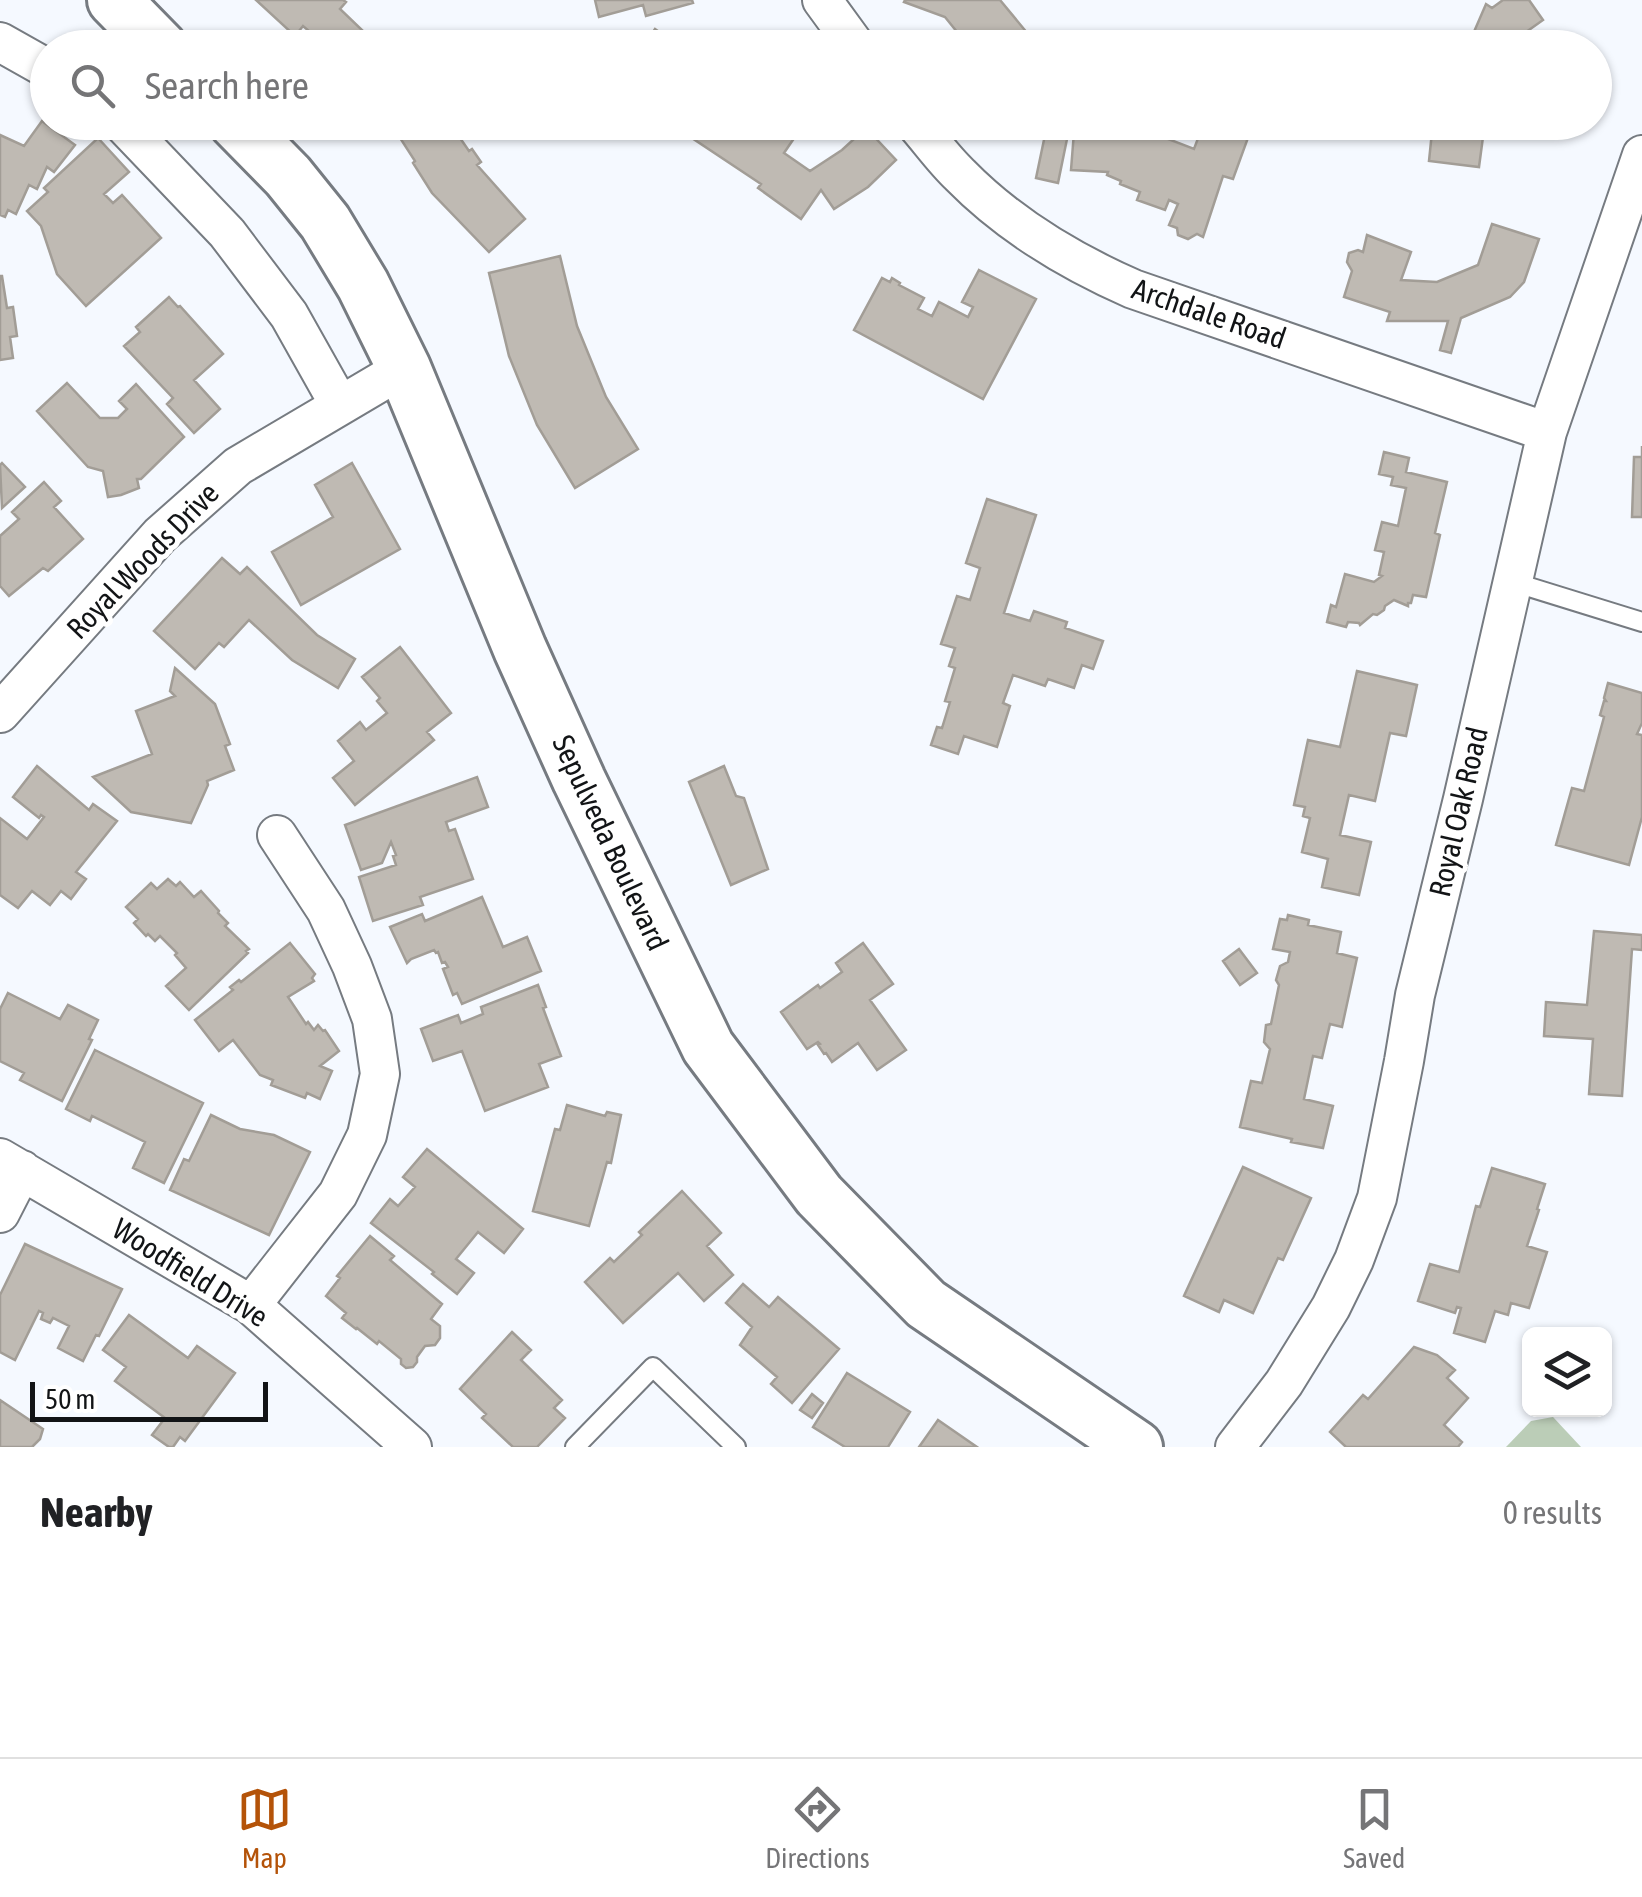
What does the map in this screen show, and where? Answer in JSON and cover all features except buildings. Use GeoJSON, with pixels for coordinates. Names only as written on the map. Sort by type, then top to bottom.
{"type":"FeatureCollection","features":[{"type":"Feature","properties":{"kind":"main road"},"geometry":{"type":"LineString","coordinates":[[114,0],[143,30]]}},
{"type":"Feature","properties":{"kind":"main road","name":"Sepulveda Boulevard"},"geometry":{"type":"LineString","coordinates":[[253,140],[325,222],[363,285],[404,368],[520,649],[579,780],[708,1047],[819,1195],[926,1304],[1136,1447]]}},
{"type":"Feature","properties":{"kind":"street"},"geometry":{"type":"LineString","coordinates":[[822,0],[843,30]]}},
{"type":"Feature","properties":{"kind":"street"},"geometry":{"type":"LineString","coordinates":[[0,42],[30,58]]}},
{"type":"Feature","properties":{"kind":"street"},"geometry":{"type":"LineString","coordinates":[[138,140],[227,233],[288,315],[339,404]]}},
{"type":"Feature","properties":{"kind":"street","name":"Archdale Road"},"geometry":{"type":"LineString","coordinates":[[929,140],[959,175],[1014,223],[1097,274],[1547,432]]}},
{"type":"Feature","properties":{"kind":"street","name":"Royal Oak Road"},"geometry":{"type":"LineString","coordinates":[[1234,1447],[1284,1384],[1331,1307],[1377,1198],[1415,995],[1547,432],[1642,155]]}},
{"type":"Feature","properties":{"kind":"street","name":"Royal Woods Drive"},"geometry":{"type":"LineString","coordinates":[[0,712],[160,535],[238,466],[404,368]]}},
{"type":"Feature","properties":{"kind":"street"},"geometry":{"type":"LineString","coordinates":[[250,1305],[338,1194],[368,1135],[380,1074],[372,1020],[352,966],[326,910],[277,836]]}},
{"type":"Feature","properties":{"kind":"street"},"geometry":{"type":"LineString","coordinates":[[0,1214],[11,1164]]}},
{"type":"Feature","properties":{"kind":"street","name":"Woodfield Drive"},"geometry":{"type":"LineString","coordinates":[[11,1164],[250,1305],[412,1447]]}},
{"type":"Feature","properties":{"kind":"lane"},"geometry":{"type":"LineString","coordinates":[[1513,582],[1642,622]]}},
{"type":"Feature","properties":{"kind":"lane"},"geometry":{"type":"LineString","coordinates":[[575,1447],[653,1367],[736,1447]]}},
{"type":"Feature","properties":{"kind":"green space"},"geometry":{"type":"Polygon","coordinates":[[[1553,1417],[1581,1447],[1506,1447],[1531,1421],[1553,1417]]]}}]}
